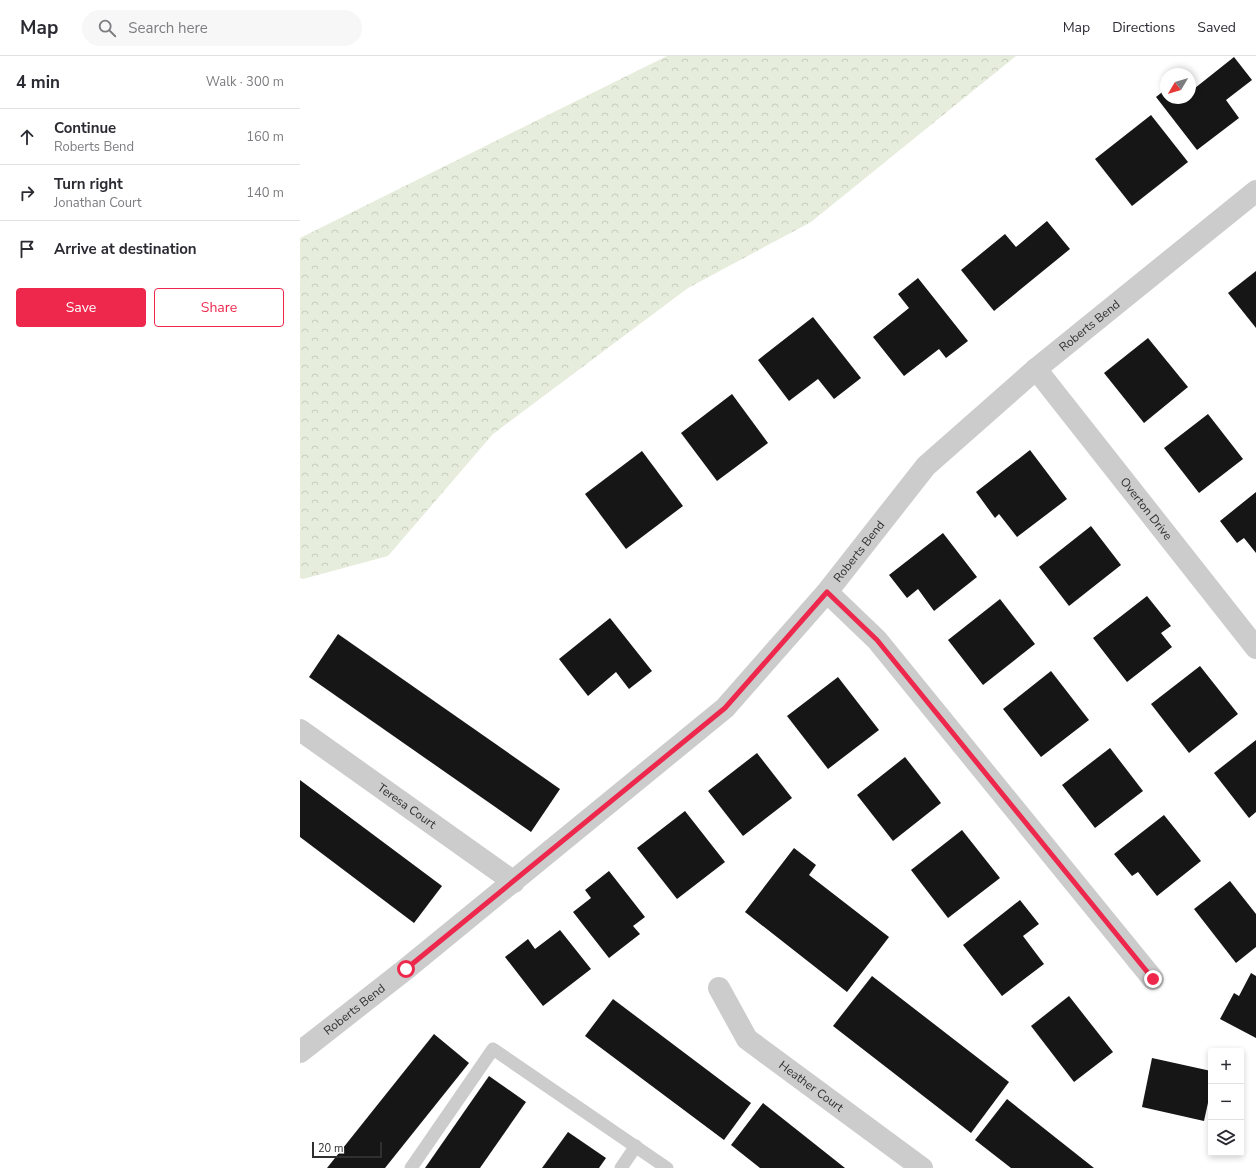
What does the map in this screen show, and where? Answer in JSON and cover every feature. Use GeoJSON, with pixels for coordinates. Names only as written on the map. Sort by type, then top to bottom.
{"type":"FeatureCollection","features":[{"type":"Feature","properties":{"kind":"street","name":"Roberts Bend"},"geometry":{"type":"LineString","coordinates":[[300,1052],[514,882],[725,708],[827,592],[926,466],[1036,369],[1256,191]]}},
{"type":"Feature","properties":{"kind":"street","name":"Overton Drive"},"geometry":{"type":"LineString","coordinates":[[1036,369],[1256,648]]}},
{"type":"Feature","properties":{"kind":"street"},"geometry":{"type":"LineString","coordinates":[[827,592],[877,640],[1153,979]]}},
{"type":"Feature","properties":{"kind":"street","name":"Teresa Court"},"geometry":{"type":"LineString","coordinates":[[300,730],[514,882]]}},
{"type":"Feature","properties":{"kind":"street","name":"Heather Court"},"geometry":{"type":"LineString","coordinates":[[719,988],[747,1039],[922,1168]]}},
{"type":"Feature","properties":{"kind":"lane"},"geometry":{"type":"LineString","coordinates":[[411,1168],[493,1049],[667,1168]]}},
{"type":"Feature","properties":{"kind":"lane"},"geometry":{"type":"LineString","coordinates":[[621,1168],[636,1146]]}},
{"type":"Feature","properties":{"kind":"green space"},"geometry":{"type":"Polygon","coordinates":[[[667,56],[1016,56],[811,222],[688,288],[493,434],[388,556],[303,579],[300,578],[300,238],[667,56]]]}},
{"type":"Feature","properties":{"kind":"building"},"geometry":{"type":"Polygon","coordinates":[[[1234,57],[1252,80],[1226,100],[1239,118],[1197,150],[1161,104],[1196,104],[1196,87],[1234,57]]]}},
{"type":"Feature","properties":{"kind":"building"},"geometry":{"type":"Polygon","coordinates":[[[1160,94],[1160,102],[1156,97],[1160,94]]]}},
{"type":"Feature","properties":{"kind":"building"},"geometry":{"type":"Polygon","coordinates":[[[1151,115],[1188,162],[1132,206],[1095,159],[1151,115]]]}},
{"type":"Feature","properties":{"kind":"building"},"geometry":{"type":"Polygon","coordinates":[[[1047,221],[1070,249],[994,311],[961,270],[1005,234],[1016,247],[1047,221]]]}},
{"type":"Feature","properties":{"kind":"building"},"geometry":{"type":"Polygon","coordinates":[[[1256,271],[1256,328],[1228,293],[1256,271]]]}},
{"type":"Feature","properties":{"kind":"building"},"geometry":{"type":"Polygon","coordinates":[[[918,278],[968,341],[946,358],[939,349],[904,376],[873,337],[909,308],[898,294],[918,278]]]}},
{"type":"Feature","properties":{"kind":"building"},"geometry":{"type":"Polygon","coordinates":[[[813,317],[861,378],[834,399],[818,379],[789,401],[758,360],[813,317]]]}},
{"type":"Feature","properties":{"kind":"building"},"geometry":{"type":"Polygon","coordinates":[[[1148,338],[1188,387],[1144,423],[1104,373],[1148,338]]]}},
{"type":"Feature","properties":{"kind":"building"},"geometry":{"type":"Polygon","coordinates":[[[732,394],[768,443],[717,481],[681,433],[732,394]]]}},
{"type":"Feature","properties":{"kind":"building"},"geometry":{"type":"Polygon","coordinates":[[[1208,414],[1243,459],[1199,493],[1164,448],[1208,414]]]}},
{"type":"Feature","properties":{"kind":"building"},"geometry":{"type":"Polygon","coordinates":[[[1030,450],[1067,499],[1017,537],[999,514],[995,518],[976,492],[1030,450]]]}},
{"type":"Feature","properties":{"kind":"building"},"geometry":{"type":"Polygon","coordinates":[[[642,451],[683,506],[626,549],[585,494],[642,451]]]}},
{"type":"Feature","properties":{"kind":"building"},"geometry":{"type":"Polygon","coordinates":[[[1256,492],[1256,553],[1244,538],[1237,543],[1220,521],[1256,492]]]}},
{"type":"Feature","properties":{"kind":"building"},"geometry":{"type":"Polygon","coordinates":[[[1091,526],[1121,565],[1069,606],[1039,567],[1091,526]]]}},
{"type":"Feature","properties":{"kind":"building"},"geometry":{"type":"Polygon","coordinates":[[[943,533],[977,577],[934,611],[918,589],[907,598],[889,575],[943,533]]]}},
{"type":"Feature","properties":{"kind":"building"},"geometry":{"type":"Polygon","coordinates":[[[1147,596],[1171,626],[1161,633],[1172,647],[1127,682],[1093,638],[1147,596]]]}},
{"type":"Feature","properties":{"kind":"building"},"geometry":{"type":"Polygon","coordinates":[[[1000,599],[1035,644],[983,685],[948,640],[1000,599]]]}},
{"type":"Feature","properties":{"kind":"building"},"geometry":{"type":"Polygon","coordinates":[[[610,618],[652,671],[629,689],[616,672],[588,696],[559,659],[610,618]]]}},
{"type":"Feature","properties":{"kind":"building"},"geometry":{"type":"Polygon","coordinates":[[[338,634],[560,789],[531,832],[309,677],[338,634]]]}},
{"type":"Feature","properties":{"kind":"building"},"geometry":{"type":"Polygon","coordinates":[[[1200,666],[1238,714],[1189,753],[1151,704],[1200,666]]]}},
{"type":"Feature","properties":{"kind":"building"},"geometry":{"type":"Polygon","coordinates":[[[1051,671],[1089,720],[1041,757],[1003,709],[1051,671]]]}},
{"type":"Feature","properties":{"kind":"building"},"geometry":{"type":"Polygon","coordinates":[[[838,677],[879,730],[828,769],[787,716],[838,677]]]}},
{"type":"Feature","properties":{"kind":"building"},"geometry":{"type":"Polygon","coordinates":[[[1256,740],[1256,812],[1249,818],[1214,773],[1256,740]]]}},
{"type":"Feature","properties":{"kind":"building"},"geometry":{"type":"Polygon","coordinates":[[[1110,748],[1143,791],[1095,828],[1062,785],[1110,748]]]}},
{"type":"Feature","properties":{"kind":"building"},"geometry":{"type":"Polygon","coordinates":[[[757,753],[792,798],[743,836],[708,791],[757,753]]]}},
{"type":"Feature","properties":{"kind":"building"},"geometry":{"type":"Polygon","coordinates":[[[905,757],[941,803],[893,841],[857,795],[905,757]]]}},
{"type":"Feature","properties":{"kind":"building"},"geometry":{"type":"Polygon","coordinates":[[[300,780],[442,886],[414,923],[300,837],[300,780]]]}},
{"type":"Feature","properties":{"kind":"building"},"geometry":{"type":"Polygon","coordinates":[[[685,811],[725,862],[677,899],[637,848],[685,811]]]}},
{"type":"Feature","properties":{"kind":"building"},"geometry":{"type":"Polygon","coordinates":[[[1164,815],[1201,861],[1157,896],[1138,872],[1132,876],[1114,854],[1164,815]]]}},
{"type":"Feature","properties":{"kind":"building"},"geometry":{"type":"Polygon","coordinates":[[[962,830],[1000,878],[948,918],[911,870],[962,830]]]}},
{"type":"Feature","properties":{"kind":"building"},"geometry":{"type":"Polygon","coordinates":[[[794,848],[816,865],[809,875],[889,937],[847,992],[745,912],[794,848]]]}},
{"type":"Feature","properties":{"kind":"building"},"geometry":{"type":"Polygon","coordinates":[[[609,871],[645,917],[633,926],[640,934],[609,958],[573,912],[591,898],[585,890],[609,871]]]}},
{"type":"Feature","properties":{"kind":"building"},"geometry":{"type":"Polygon","coordinates":[[[1230,881],[1256,914],[1256,947],[1236,963],[1194,909],[1230,881]]]}},
{"type":"Feature","properties":{"kind":"building"},"geometry":{"type":"Polygon","coordinates":[[[1020,900],[1039,924],[1023,936],[1044,964],[1002,996],[963,945],[1020,900]]]}},
{"type":"Feature","properties":{"kind":"building"},"geometry":{"type":"Polygon","coordinates":[[[560,930],[591,969],[543,1006],[505,957],[528,939],[535,949],[560,930]]]}},
{"type":"Feature","properties":{"kind":"building"},"geometry":{"type":"Polygon","coordinates":[[[1251,973],[1256,976],[1256,1038],[1220,1019],[1234,993],[1239,996],[1251,973]]]}},
{"type":"Feature","properties":{"kind":"building"},"geometry":{"type":"Polygon","coordinates":[[[872,976],[1009,1082],[971,1133],[833,1026],[872,976]]]}},
{"type":"Feature","properties":{"kind":"building"},"geometry":{"type":"Polygon","coordinates":[[[1069,996],[1113,1052],[1074,1082],[1031,1026],[1069,996]]]}},
{"type":"Feature","properties":{"kind":"building"},"geometry":{"type":"Polygon","coordinates":[[[613,999],[751,1103],[724,1140],[585,1036],[613,999]]]}},
{"type":"Feature","properties":{"kind":"building"},"geometry":{"type":"Polygon","coordinates":[[[434,1034],[469,1063],[385,1168],[327,1168],[434,1034]]]}},
{"type":"Feature","properties":{"kind":"building"},"geometry":{"type":"Polygon","coordinates":[[[1152,1058],[1208,1070],[1208,1103],[1204,1121],[1142,1107],[1152,1058]]]}},
{"type":"Feature","properties":{"kind":"building"},"geometry":{"type":"Polygon","coordinates":[[[489,1076],[526,1102],[480,1168],[425,1168],[489,1076]]]}},
{"type":"Feature","properties":{"kind":"building"},"geometry":{"type":"Polygon","coordinates":[[[1007,1099],[1094,1168],[1011,1168],[975,1140],[1007,1099]]]}},
{"type":"Feature","properties":{"kind":"building"},"geometry":{"type":"Polygon","coordinates":[[[763,1103],[845,1168],[760,1168],[731,1145],[763,1103]]]}},
{"type":"Feature","properties":{"kind":"building"},"geometry":{"type":"Polygon","coordinates":[[[568,1132],[606,1158],[599,1168],[542,1168],[568,1132]]]}},
{"type":"Feature","properties":{"kind":"route"},"geometry":{"type":"LineString","coordinates":[[406,969],[725,708],[827,592],[877,640],[1153,979]]}}]}
